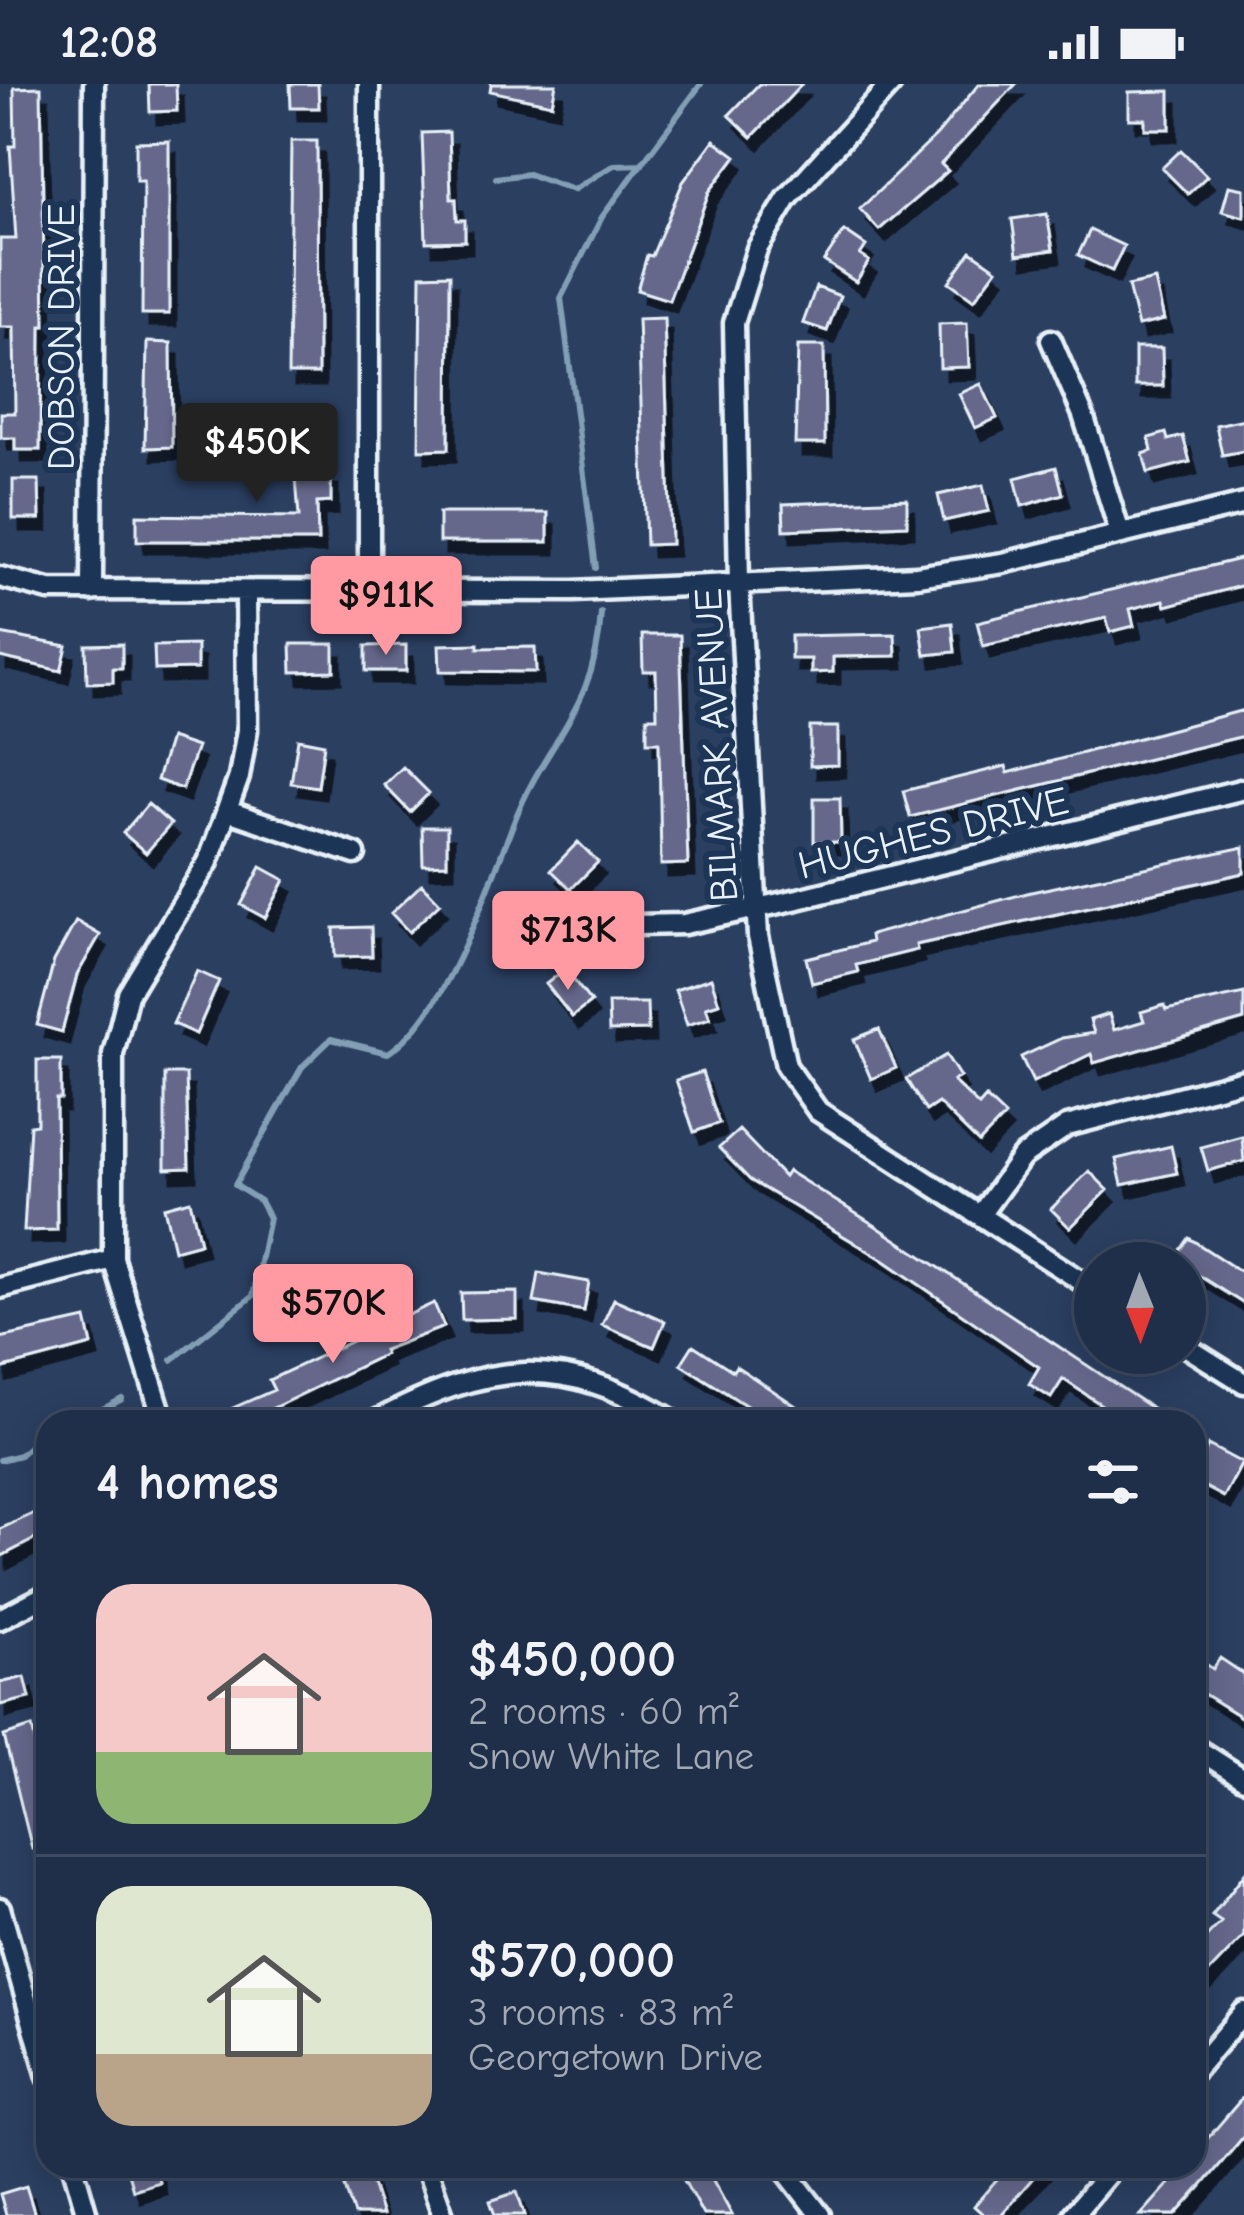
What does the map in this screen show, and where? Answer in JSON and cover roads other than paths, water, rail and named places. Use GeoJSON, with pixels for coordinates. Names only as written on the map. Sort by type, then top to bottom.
{"type":"FeatureCollection","features":[{"type":"Feature","properties":{"kind":"street","name":"DOBSON DRIVE"},"geometry":{"type":"LineString","coordinates":[[92,591],[94,84]]}},
{"type":"Feature","properties":{"kind":"street"},"geometry":{"type":"LineString","coordinates":[[369,84],[369,592]]}},
{"type":"Feature","properties":{"kind":"street","name":"BILMARK AVENUE"},"geometry":{"type":"LineString","coordinates":[[891,84],[787,199],[742,285],[731,343],[757,908],[779,1043],[799,1090],[829,1120],[1074,1276]]}},
{"type":"Feature","properties":{"kind":"street"},"geometry":{"type":"LineString","coordinates":[[1051,340],[1083,415],[1120,533]]}},
{"type":"Feature","properties":{"kind":"street"},"geometry":{"type":"LineString","coordinates":[[0,578],[49,590],[369,592],[739,584],[952,572],[1244,504]]}},
{"type":"Feature","properties":{"kind":"street"},"geometry":{"type":"LineString","coordinates":[[160,1410],[113,1259],[112,1054],[128,994],[208,862],[228,811],[248,730],[246,592]]}},
{"type":"Feature","properties":{"kind":"street","name":"HUGHES DRIVE"},"geometry":{"type":"LineString","coordinates":[[636,925],[685,924],[757,908],[1244,789]]}},
{"type":"Feature","properties":{"kind":"street"},"geometry":{"type":"LineString","coordinates":[[228,811],[355,854]]}},
{"type":"Feature","properties":{"kind":"street"},"geometry":{"type":"LineString","coordinates":[[980,1215],[1022,1157],[1067,1126],[1244,1080]]}},
{"type":"Feature","properties":{"kind":"street"},"geometry":{"type":"LineString","coordinates":[[0,1288],[113,1259]]}},
{"type":"Feature","properties":{"kind":"street"},"geometry":{"type":"LineString","coordinates":[[1206,1359],[1244,1383]]}},
{"type":"Feature","properties":{"kind":"street"},"geometry":{"type":"LineString","coordinates":[[399,1410],[464,1379],[516,1371],[586,1378],[620,1390],[652,1410]]}},
{"type":"Feature","properties":{"kind":"street"},"geometry":{"type":"LineString","coordinates":[[0,1619],[36,1600]]}},
{"type":"Feature","properties":{"kind":"street"},"geometry":{"type":"LineString","coordinates":[[1206,1755],[1244,1779]]}},
{"type":"Feature","properties":{"kind":"street"},"geometry":{"type":"LineString","coordinates":[[0,1907],[36,2034]]}},
{"type":"Feature","properties":{"kind":"street"},"geometry":{"type":"LineString","coordinates":[[1206,2057],[1244,2012]]}},
{"type":"Feature","properties":{"kind":"street"},"geometry":{"type":"LineString","coordinates":[[76,2178],[87,2215]]}},
{"type":"Feature","properties":{"kind":"street"},"geometry":{"type":"LineString","coordinates":[[430,2178],[443,2215]]}},
{"type":"Feature","properties":{"kind":"street"},"geometry":{"type":"LineString","coordinates":[[791,2178],[820,2215]]}},
{"type":"Feature","properties":{"kind":"street"},"geometry":{"type":"LineString","coordinates":[[1073,2215],[1104,2178]]}},
{"type":"Feature","properties":{"kind":"waterway"},"geometry":{"type":"LineString","coordinates":[[596,568],[561,298],[602,217],[701,84]]}},
{"type":"Feature","properties":{"kind":"waterway"},"geometry":{"type":"LineString","coordinates":[[496,178],[528,174],[573,190],[614,165],[642,164]]}},
{"type":"Feature","properties":{"kind":"waterway"},"geometry":{"type":"LineString","coordinates":[[172,1360],[253,1296],[269,1218],[260,1201],[235,1185],[302,1067],[331,1039],[388,1053],[410,1035],[447,980],[526,794],[590,675],[601,613]]}},
{"type":"Feature","properties":{"kind":"waterway"},"geometry":{"type":"LineString","coordinates":[[101,1410],[122,1399]]}},
{"type":"Feature","properties":{"kind":"waterway"},"geometry":{"type":"LineString","coordinates":[[0,1460],[20,1455],[36,1441]]}}]}
